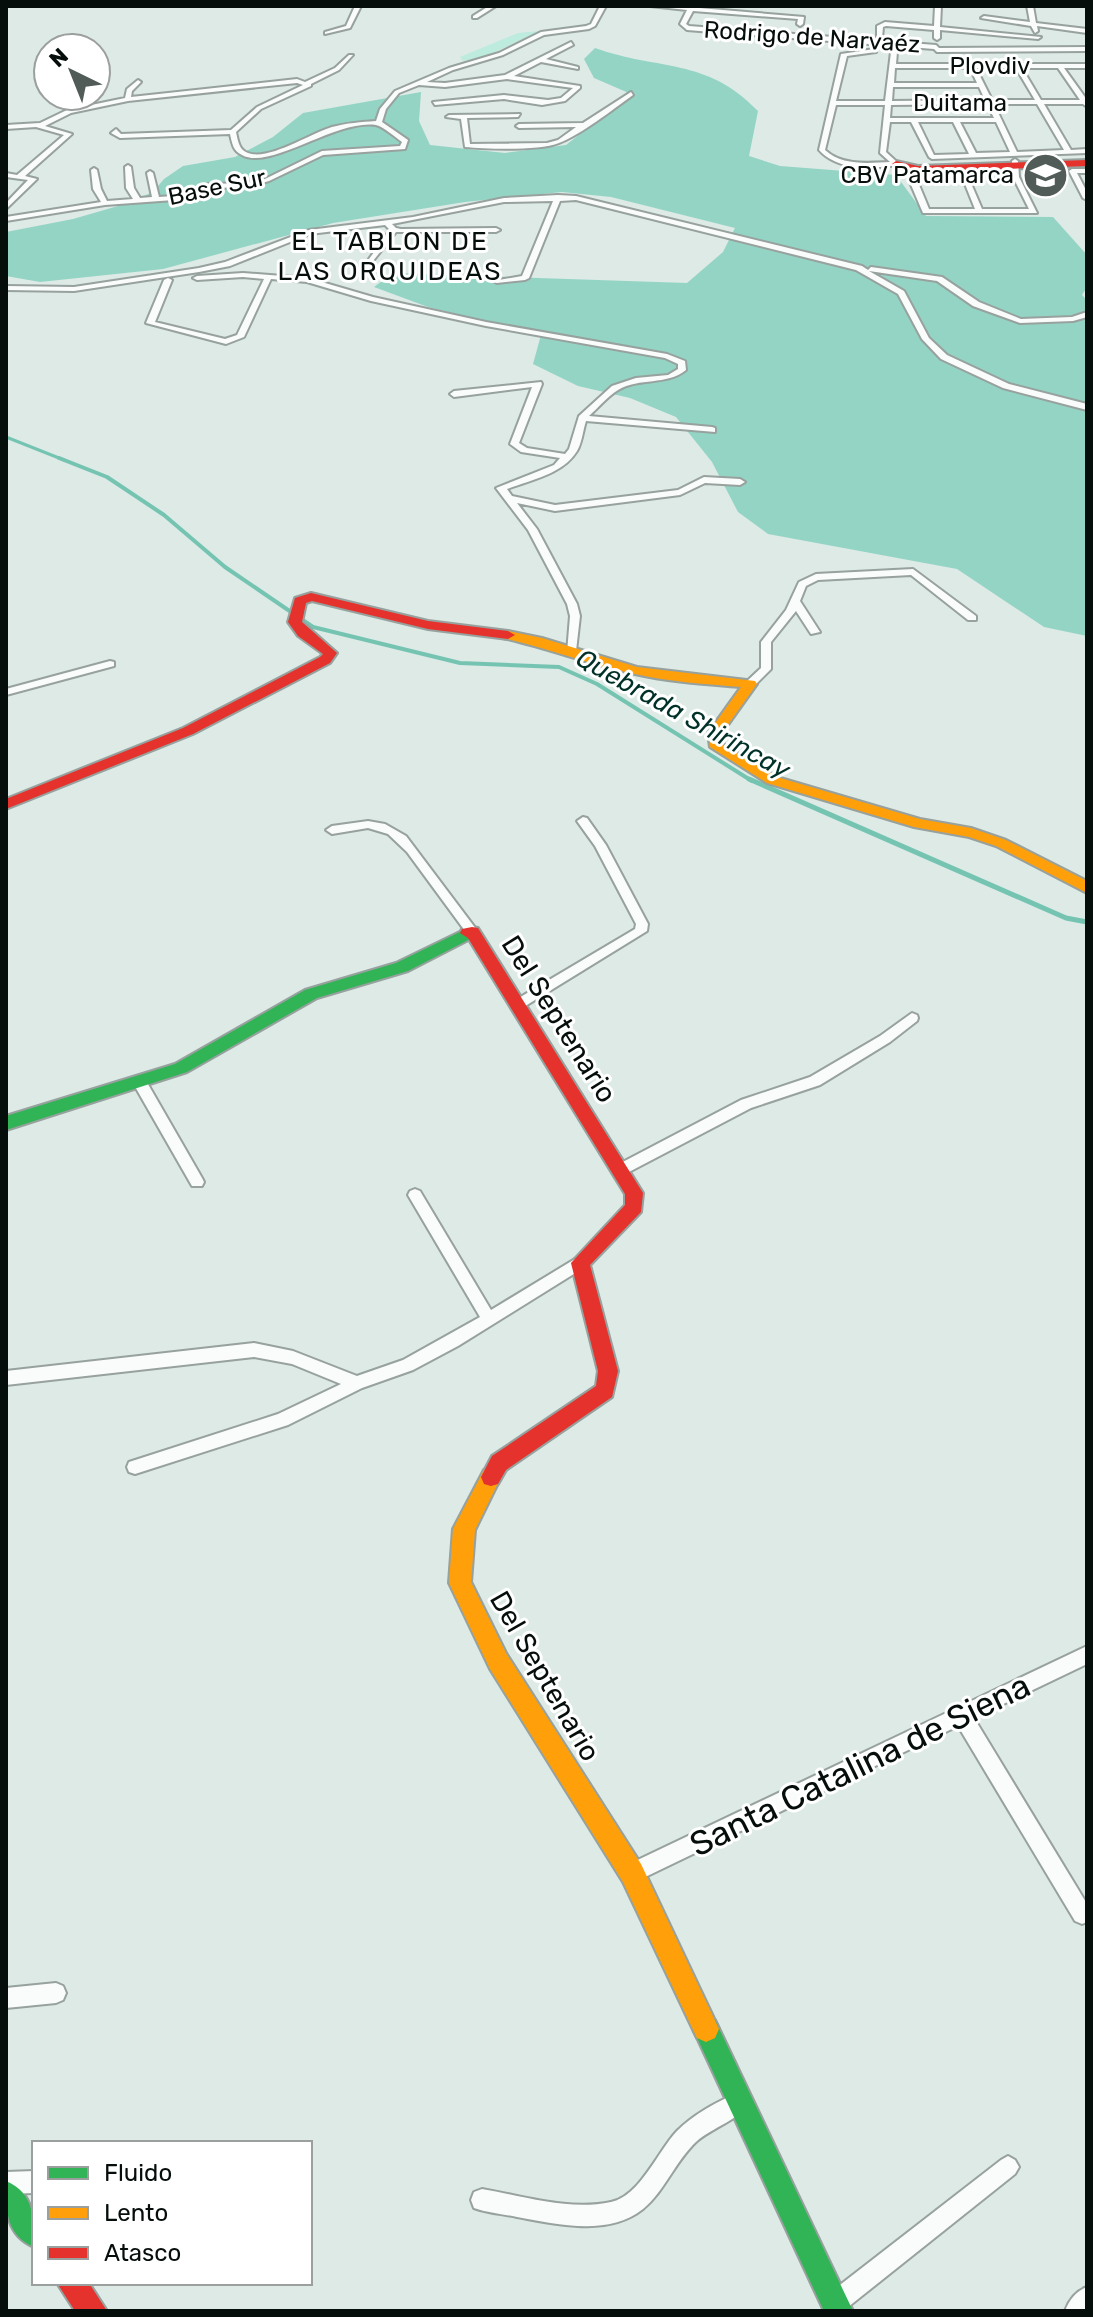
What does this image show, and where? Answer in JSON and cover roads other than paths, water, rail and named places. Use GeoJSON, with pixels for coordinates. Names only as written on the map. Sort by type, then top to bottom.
{"type":"FeatureCollection","features":[{"type":"Feature","properties":{"kind":"street"},"geometry":{"type":"LineString","coordinates":[[327,33],[348,27],[358,6]]}},
{"type":"Feature","properties":{"kind":"street"},"geometry":{"type":"LineString","coordinates":[[475,17],[493,6]]}},
{"type":"Feature","properties":{"kind":"street"},"geometry":{"type":"LineString","coordinates":[[233,132],[234,147],[240,154],[255,156],[279,152],[331,129],[379,123],[383,109],[397,92],[501,54],[543,33],[587,28],[593,25],[603,6]]}},
{"type":"Feature","properties":{"kind":"street"},"geometry":{"type":"LineString","coordinates":[[653,6],[801,17],[800,24]]}},
{"type":"Feature","properties":{"kind":"street"},"geometry":{"type":"LineString","coordinates":[[754,33],[765,6]]}},
{"type":"Feature","properties":{"kind":"street"},"geometry":{"type":"LineString","coordinates":[[937,48],[938,6]]}},
{"type":"Feature","properties":{"kind":"street"},"geometry":{"type":"LineString","coordinates":[[1030,6],[1032,23],[1046,49]]}},
{"type":"Feature","properties":{"kind":"street","name":"Rodrigo de Narvaéz"},"geometry":{"type":"LineString","coordinates":[[691,9],[683,24],[687,28],[937,48]]}},
{"type":"Feature","properties":{"kind":"street"},"geometry":{"type":"LineString","coordinates":[[984,18],[1032,23],[1087,34],[1084,49],[937,48],[894,52],[881,44],[844,54],[822,150],[827,157],[855,164],[896,164],[918,169],[1014,160]]}},
{"type":"Feature","properties":{"kind":"street"},"geometry":{"type":"LineString","coordinates":[[881,44],[880,26],[885,24],[937,31],[1038,37]]}},
{"type":"Feature","properties":{"kind":"street"},"geometry":{"type":"LineString","coordinates":[[507,77],[571,44]]}},
{"type":"Feature","properties":{"kind":"street"},"geometry":{"type":"LineString","coordinates":[[1008,50],[1039,103],[1087,171]]}},
{"type":"Feature","properties":{"kind":"street"},"geometry":{"type":"LineString","coordinates":[[894,52],[883,153],[896,164]]}},
{"type":"Feature","properties":{"kind":"street"},"geometry":{"type":"LineString","coordinates":[[6,127],[41,125],[69,111],[128,99],[307,83],[337,69],[351,56]]}},
{"type":"Feature","properties":{"kind":"street"},"geometry":{"type":"LineString","coordinates":[[540,60],[576,68]]}},
{"type":"Feature","properties":{"kind":"street","name":"Plovdiv"},"geometry":{"type":"LineString","coordinates":[[894,66],[1087,66]]}},
{"type":"Feature","properties":{"kind":"street"},"geometry":{"type":"LineString","coordinates":[[942,66],[949,85]]}},
{"type":"Feature","properties":{"kind":"street"},"geometry":{"type":"LineString","coordinates":[[913,180],[926,211],[1034,211],[999,120],[972,66]]}},
{"type":"Feature","properties":{"kind":"street"},"geometry":{"type":"LineString","coordinates":[[1060,66],[1086,103]]}},
{"type":"Feature","properties":{"kind":"street"},"geometry":{"type":"LineString","coordinates":[[420,82],[445,85],[507,77],[578,87],[563,100],[449,117]]}},
{"type":"Feature","properties":{"kind":"street"},"geometry":{"type":"LineString","coordinates":[[128,99],[129,90],[138,82]]}},
{"type":"Feature","properties":{"kind":"street"},"geometry":{"type":"LineString","coordinates":[[116,131],[114,133],[120,136],[233,132],[259,108],[304,89],[307,83]]}},
{"type":"Feature","properties":{"kind":"street"},"geometry":{"type":"LineString","coordinates":[[892,85],[982,85]]}},
{"type":"Feature","properties":{"kind":"street"},"geometry":{"type":"LineString","coordinates":[[1074,85],[1087,85]]}},
{"type":"Feature","properties":{"kind":"street"},"geometry":{"type":"LineString","coordinates":[[464,117],[464,144],[555,143],[631,94]]}},
{"type":"Feature","properties":{"kind":"street"},"geometry":{"type":"LineString","coordinates":[[435,103],[517,107]]}},
{"type":"Feature","properties":{"kind":"street","name":"Duitama"},"geometry":{"type":"LineString","coordinates":[[833,103],[1086,103]]}},
{"type":"Feature","properties":{"kind":"street"},"geometry":{"type":"LineString","coordinates":[[517,107],[518,130],[586,125]]}},
{"type":"Feature","properties":{"kind":"street"},"geometry":{"type":"LineString","coordinates":[[886,120],[999,120]]}},
{"type":"Feature","properties":{"kind":"street"},"geometry":{"type":"LineString","coordinates":[[914,121],[929,156],[1079,161]]}},
{"type":"Feature","properties":{"kind":"street"},"geometry":{"type":"LineString","coordinates":[[956,121],[974,157]]}},
{"type":"Feature","properties":{"kind":"street","name":"Base Sur"},"geometry":{"type":"LineString","coordinates":[[6,219],[105,203],[188,195],[209,186],[258,183],[322,153],[407,146],[379,123]]}},
{"type":"Feature","properties":{"kind":"street"},"geometry":{"type":"LineString","coordinates":[[20,176],[69,134],[38,127],[41,125]]}},
{"type":"Feature","properties":{"kind":"street"},"geometry":{"type":"LineString","coordinates":[[1079,161],[1087,151]]}},
{"type":"Feature","properties":{"kind":"street"},"geometry":{"type":"LineString","coordinates":[[1079,161],[1087,198]]}},
{"type":"Feature","properties":{"kind":"street"},"geometry":{"type":"LineString","coordinates":[[128,167],[130,188],[137,200]]}},
{"type":"Feature","properties":{"kind":"street"},"geometry":{"type":"LineString","coordinates":[[94,170],[97,189],[105,203]]}},
{"type":"Feature","properties":{"kind":"street"},"geometry":{"type":"LineString","coordinates":[[150,173],[156,200]]}},
{"type":"Feature","properties":{"kind":"street"},"geometry":{"type":"LineString","coordinates":[[964,174],[979,211]]}},
{"type":"Feature","properties":{"kind":"street"},"geometry":{"type":"LineString","coordinates":[[6,175],[33,179],[6,207]]}},
{"type":"Feature","properties":{"kind":"street"},"geometry":{"type":"LineString","coordinates":[[497,281],[525,278],[558,197]]}},
{"type":"Feature","properties":{"kind":"street"},"geometry":{"type":"LineString","coordinates":[[8,288],[74,289],[227,264],[309,232],[387,222],[504,200],[558,197],[590,201],[859,268],[939,279],[986,309],[1020,321],[1073,319],[1087,314]]}},
{"type":"Feature","properties":{"kind":"street"},"geometry":{"type":"LineString","coordinates":[[387,222],[394,230],[496,230]]}},
{"type":"Feature","properties":{"kind":"street"},"geometry":{"type":"LineString","coordinates":[[373,259],[394,230]]}},
{"type":"Feature","properties":{"kind":"street"},"geometry":{"type":"LineString","coordinates":[[859,268],[901,293],[926,339],[944,357],[1006,386],[1087,407]]}},
{"type":"Feature","properties":{"kind":"street"},"geometry":{"type":"LineString","coordinates":[[121,281],[269,276],[308,280],[371,299],[667,356],[682,363],[682,370],[670,377],[636,381],[615,388],[582,418],[568,457],[557,467],[504,484],[501,488],[532,529],[572,604],[575,616],[571,651]]}},
{"type":"Feature","properties":{"kind":"street"},"geometry":{"type":"LineString","coordinates":[[168,280],[150,323],[226,342],[240,337],[269,276]]}},
{"type":"Feature","properties":{"kind":"street"},"geometry":{"type":"LineString","coordinates":[[8,288],[45,299]]}},
{"type":"Feature","properties":{"kind":"street"},"geometry":{"type":"LineString","coordinates":[[454,394],[538,384],[514,444],[524,450],[568,457]]}},
{"type":"Feature","properties":{"kind":"street"},"geometry":{"type":"LineString","coordinates":[[582,418],[712,430]]}},
{"type":"Feature","properties":{"kind":"street"},"geometry":{"type":"LineString","coordinates":[[508,498],[565,508],[680,492],[704,480],[740,482]]}},
{"type":"Feature","properties":{"kind":"street"},"geometry":{"type":"LineString","coordinates":[[972,618],[922,577],[905,571],[816,577],[802,584],[795,601],[766,642],[766,669],[750,684],[715,733],[717,747],[772,780],[1001,843],[1087,888]]}},
{"type":"Feature","properties":{"kind":"street"},"geometry":{"type":"LineString","coordinates":[[6,804],[188,731],[325,660],[330,653],[325,646],[300,632],[297,608],[311,597],[428,625],[507,632],[657,675],[750,684]]}},
{"type":"Feature","properties":{"kind":"street"},"geometry":{"type":"LineString","coordinates":[[795,601],[815,632]]}},
{"type":"Feature","properties":{"kind":"street"},"geometry":{"type":"LineString","coordinates":[[6,692],[110,664]]}},
{"type":"Feature","properties":{"kind":"street"},"geometry":{"type":"LineString","coordinates":[[517,1005],[641,931],[642,924],[583,821]]}},
{"type":"Feature","properties":{"kind":"street"},"geometry":{"type":"LineString","coordinates":[[332,830],[370,824],[388,828],[410,842],[472,932]]}},
{"type":"Feature","properties":{"kind":"street","name":"Del Septenario"},"geometry":{"type":"LineString","coordinates":[[6,1123],[181,1068],[311,994],[402,967],[451,939],[472,932],[622,1169],[634,1193],[634,1207],[580,1263],[608,1371],[605,1391],[499,1463],[464,1529],[460,1583],[498,1661],[632,1873],[837,2307]]}},
{"type":"Feature","properties":{"kind":"street"},"geometry":{"type":"LineString","coordinates":[[622,1169],[746,1104],[815,1081],[885,1039],[912,1018]]}},
{"type":"Feature","properties":{"kind":"street"},"geometry":{"type":"LineString","coordinates":[[140,1083],[197,1182]]}},
{"type":"Feature","properties":{"kind":"street"},"geometry":{"type":"LineString","coordinates":[[415,1195],[489,1319]]}},
{"type":"Feature","properties":{"kind":"street"},"geometry":{"type":"LineString","coordinates":[[135,1467],[282,1420],[357,1383],[408,1365],[580,1263]]}},
{"type":"Feature","properties":{"kind":"street"},"geometry":{"type":"LineString","coordinates":[[6,1378],[254,1350],[293,1358],[357,1383]]}},
{"type":"Feature","properties":{"kind":"street","name":"Santa Catalina de Siena"},"geometry":{"type":"LineString","coordinates":[[632,1873],[1087,1655]]}},
{"type":"Feature","properties":{"kind":"street"},"geometry":{"type":"LineString","coordinates":[[962,1715],[1082,1914]]}},
{"type":"Feature","properties":{"kind":"street"},"geometry":{"type":"LineString","coordinates":[[6,1998],[56,1993]]}},
{"type":"Feature","properties":{"kind":"street"},"geometry":{"type":"LineString","coordinates":[[482,2200],[572,2215],[614,2213],[635,2201],[685,2137],[707,2120],[740,2102]]}},
{"type":"Feature","properties":{"kind":"street"},"geometry":{"type":"LineString","coordinates":[[837,2307],[1008,2167]]}},
{"type":"Feature","properties":{"kind":"street"},"geometry":{"type":"LineString","coordinates":[[6,2183],[32,2182]]}},
{"type":"Feature","properties":{"kind":"street"},"geometry":{"type":"LineString","coordinates":[[6,2195],[32,2230]]}},
{"type":"Feature","properties":{"kind":"street"},"geometry":{"type":"LineString","coordinates":[[73,2285],[93,2311]]}},
{"type":"Feature","properties":{"kind":"street"},"geometry":{"type":"LineString","coordinates":[[1076,2311],[1087,2298]]}},
{"type":"Feature","properties":{"kind":"waterway","name":"Quebrada Shirincay"},"geometry":{"type":"LineString","coordinates":[[6,437],[64,460]]}},
{"type":"Feature","properties":{"kind":"waterway","name":"Quebrada Shirincay"},"geometry":{"type":"LineString","coordinates":[[59,458],[107,477],[164,515],[225,567],[313,627],[460,663],[559,667],[597,684],[752,781]]}},
{"type":"Feature","properties":{"kind":"waterway","name":"Quebrada Shirincay"},"geometry":{"type":"LineString","coordinates":[[749,779],[1066,918],[1087,922]]}},
{"type":"Feature","properties":{"kind":"place","name":"CBV Patamarca"},"geometry":{"type":"Point","coordinates":[1045,175]}},
{"type":"Feature","properties":{"kind":"district","name":"EL TABLON DE LAS ORQUIDEAS"},"geometry":{"type":"Point","coordinates":[390,256]}}]}
